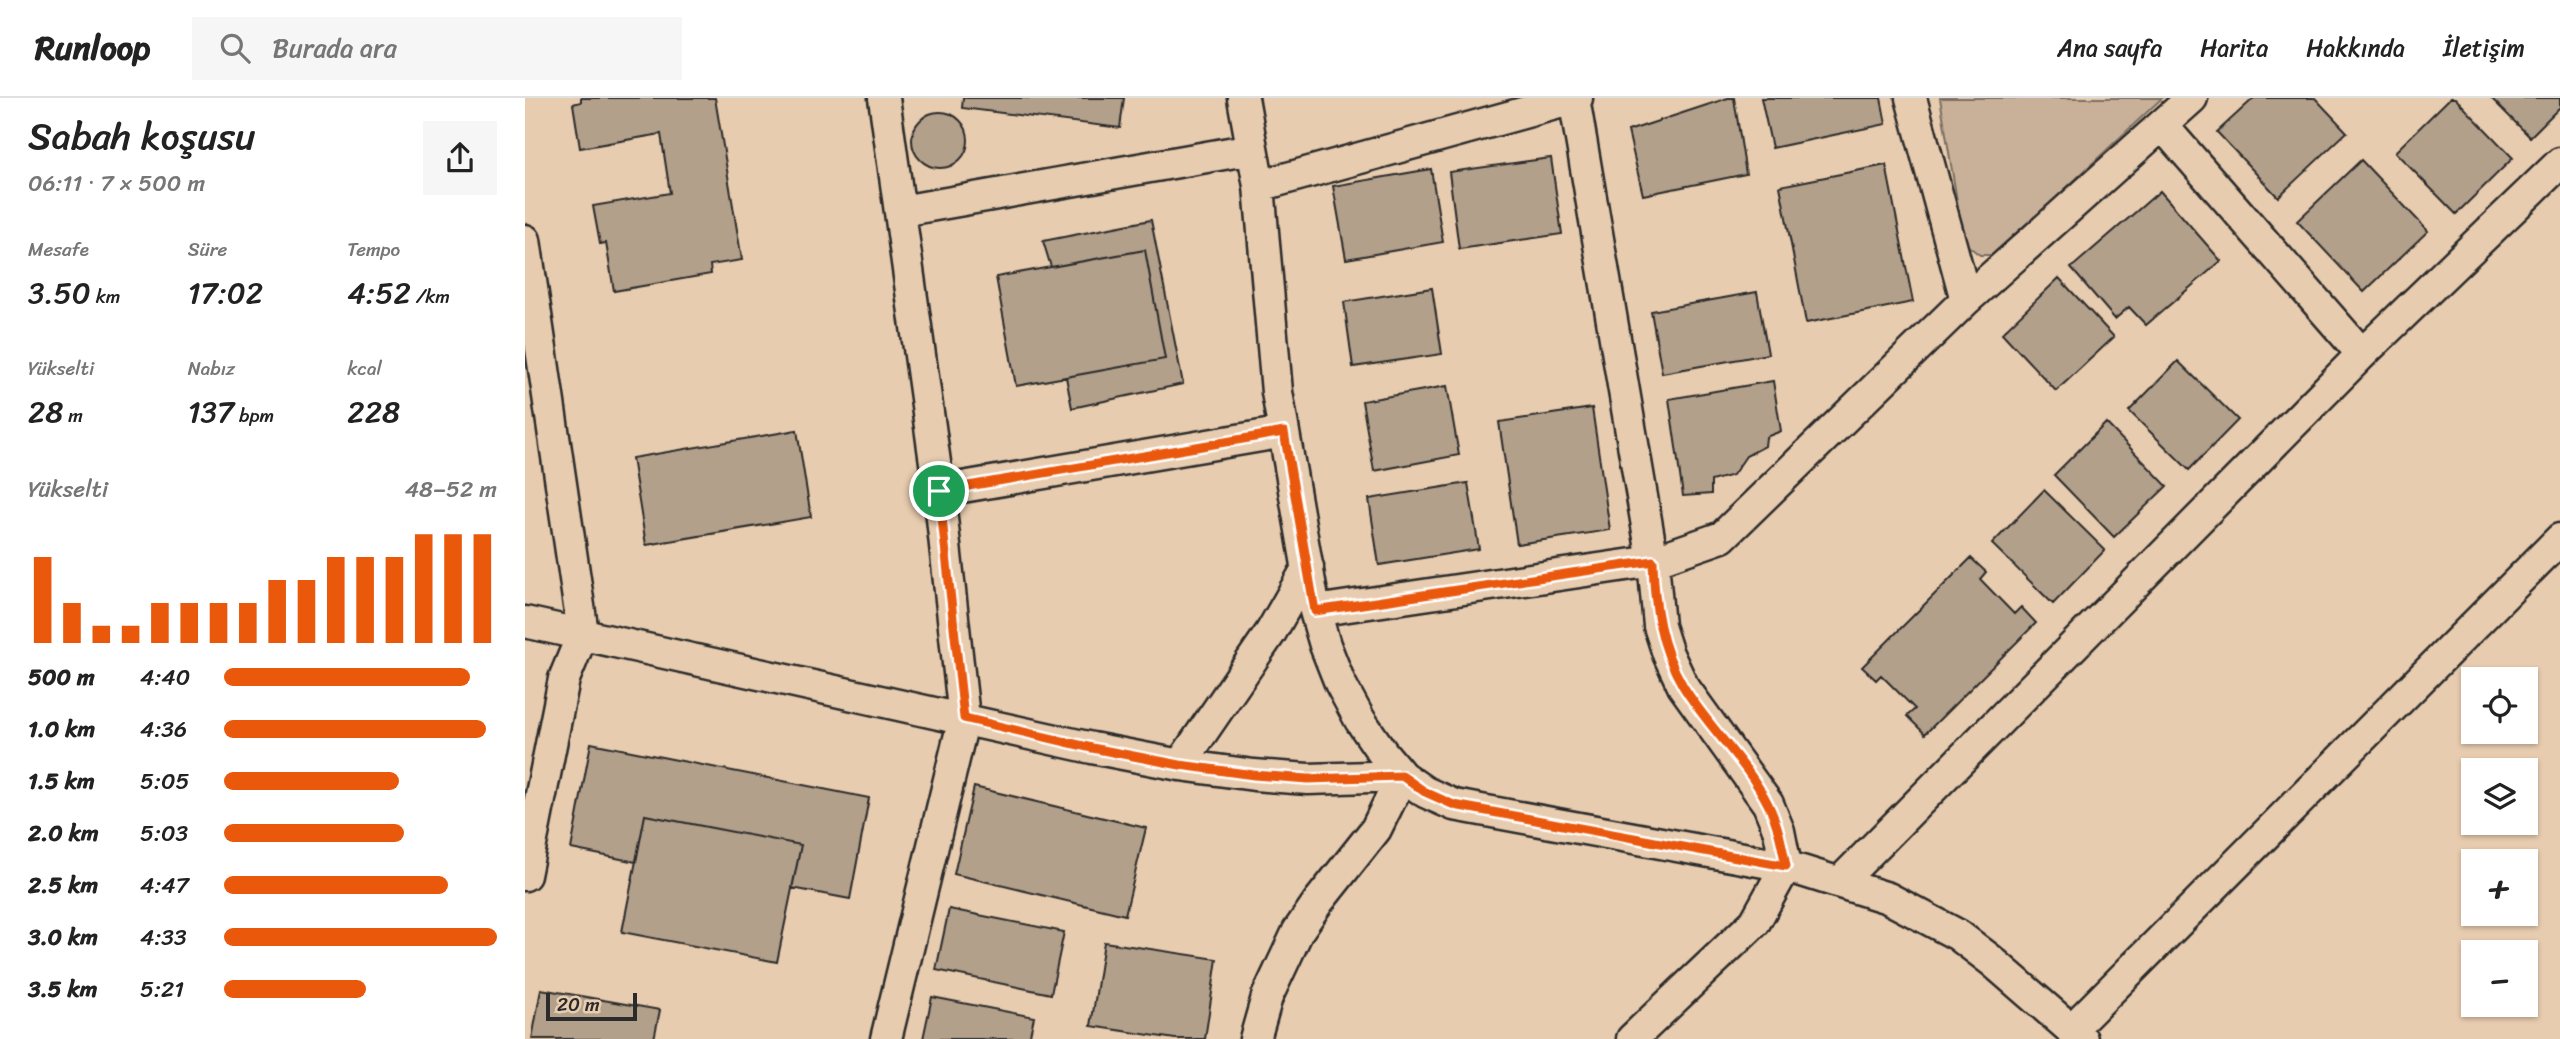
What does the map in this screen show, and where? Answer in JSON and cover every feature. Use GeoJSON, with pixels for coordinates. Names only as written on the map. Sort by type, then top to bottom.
{"type":"FeatureCollection","features":[{"type":"Feature","properties":{"kind":"street"},"geometry":{"type":"LineString","coordinates":[[884,98],[939,491],[964,718],[886,1039]]}},
{"type":"Feature","properties":{"kind":"street"},"geometry":{"type":"LineString","coordinates":[[1243,98],[1259,186],[1277,392],[1315,611],[1340,683],[1360,720],[1402,776],[1425,792],[1454,805],[1786,866],[1841,881],[1888,898],[1958,935],[2077,1034],[2560,539]]}},
{"type":"Feature","properties":{"kind":"street"},"geometry":{"type":"LineString","coordinates":[[1259,186],[1575,98],[1653,561],[1659,626],[1683,686],[1768,804],[1779,831],[1786,866],[1755,922],[1632,1039]]}},
{"type":"Feature","properties":{"kind":"street"},"geometry":{"type":"LineString","coordinates":[[1911,98],[1966,300]]}},
{"type":"Feature","properties":{"kind":"street"},"geometry":{"type":"LineString","coordinates":[[1315,611],[1653,561],[1722,537],[1966,300],[2192,98]]}},
{"type":"Feature","properties":{"kind":"street"},"geometry":{"type":"LineString","coordinates":[[2162,125],[2363,354]]}},
{"type":"Feature","properties":{"kind":"street"},"geometry":{"type":"LineString","coordinates":[[901,211],[1252,149]]}},
{"type":"Feature","properties":{"kind":"street"},"geometry":{"type":"LineString","coordinates":[[1841,881],[2363,354],[2560,163]]}},
{"type":"Feature","properties":{"kind":"street"},"geometry":{"type":"LineString","coordinates":[[525,240],[583,633],[564,679],[525,875]]}},
{"type":"Feature","properties":{"kind":"street"},"geometry":{"type":"LineString","coordinates":[[939,491],[1284,432]]}},
{"type":"Feature","properties":{"kind":"street"},"geometry":{"type":"LineString","coordinates":[[1180,765],[1263,643],[1308,567]]}},
{"type":"Feature","properties":{"kind":"street"},"geometry":{"type":"LineString","coordinates":[[525,622],[1180,765],[1308,779],[1402,776]]}},
{"type":"Feature","properties":{"kind":"street"},"geometry":{"type":"LineString","coordinates":[[1255,1039],[1267,997],[1298,931],[1376,829],[1402,776]]}},
{"type":"Feature","properties":{"kind":"shaded area"},"geometry":{"type":"Polygon","coordinates":[[[1940,98],[2162,98],[1995,255],[1980,255],[1964,243],[1940,98]]]}},
{"type":"Feature","properties":{"kind":"building"},"geometry":{"type":"Polygon","coordinates":[[[581,98],[715,98],[742,260],[710,265],[711,274],[614,291],[606,243],[600,244],[593,206],[670,193],[661,134],[580,148],[573,104],[581,102],[581,98]]]}},
{"type":"Feature","properties":{"kind":"building"},"geometry":{"type":"Polygon","coordinates":[[[963,98],[1124,98],[1120,128],[962,108],[963,98]]]}},
{"type":"Feature","properties":{"kind":"building"},"geometry":{"type":"Polygon","coordinates":[[[1734,98],[1746,174],[1643,195],[1628,131],[1734,98]]]}},
{"type":"Feature","properties":{"kind":"building"},"geometry":{"type":"Polygon","coordinates":[[[1761,98],[1881,98],[1886,124],[1772,148],[1761,98]]]}},
{"type":"Feature","properties":{"kind":"building"},"geometry":{"type":"Polygon","coordinates":[[[2254,98],[2315,98],[2347,132],[2278,197],[2217,132],[2254,98]]]}},
{"type":"Feature","properties":{"kind":"building"},"geometry":{"type":"Polygon","coordinates":[[[2450,98],[2455,98],[2513,158],[2456,214],[2395,152],[2450,98]]]}},
{"type":"Feature","properties":{"kind":"building"},"geometry":{"type":"Polygon","coordinates":[[[2491,98],[2560,98],[2560,107],[2530,137],[2491,98]]]}},
{"type":"Feature","properties":{"kind":"building"},"geometry":{"type":"Polygon","coordinates":[[[940,112],[951,114],[960,120],[966,129],[966,151],[960,160],[951,166],[940,168],[929,166],[920,160],[914,151],[912,140],[914,129],[920,120],[929,114],[940,112]]]}},
{"type":"Feature","properties":{"kind":"building"},"geometry":{"type":"Polygon","coordinates":[[[1551,158],[1562,234],[1459,249],[1449,172],[1551,158]]]}},
{"type":"Feature","properties":{"kind":"building"},"geometry":{"type":"Polygon","coordinates":[[[2361,160],[2428,231],[2364,292],[2297,221],[2361,160]]]}},
{"type":"Feature","properties":{"kind":"building"},"geometry":{"type":"Polygon","coordinates":[[[1886,165],[1913,302],[1806,323],[1780,186],[1886,165]]]}},
{"type":"Feature","properties":{"kind":"building"},"geometry":{"type":"Polygon","coordinates":[[[1431,169],[1443,242],[1346,259],[1333,186],[1431,169]]]}},
{"type":"Feature","properties":{"kind":"building"},"geometry":{"type":"Polygon","coordinates":[[[2160,191],[2221,261],[2146,325],[2129,307],[2115,319],[2071,268],[2160,191]]]}},
{"type":"Feature","properties":{"kind":"building"},"geometry":{"type":"Polygon","coordinates":[[[1151,220],[1183,384],[1072,408],[1066,377],[1165,359],[1145,250],[1051,267],[1043,241],[1151,220]]]}},
{"type":"Feature","properties":{"kind":"building"},"geometry":{"type":"Polygon","coordinates":[[[1145,250],[1165,359],[1016,386],[996,277],[1145,250]]]}},
{"type":"Feature","properties":{"kind":"building"},"geometry":{"type":"Polygon","coordinates":[[[2059,278],[2114,337],[2056,391],[2002,333],[2059,278]]]}},
{"type":"Feature","properties":{"kind":"building"},"geometry":{"type":"Polygon","coordinates":[[[1432,288],[1442,354],[1353,367],[1344,302],[1432,288]]]}},
{"type":"Feature","properties":{"kind":"building"},"geometry":{"type":"Polygon","coordinates":[[[1757,292],[1768,354],[1662,373],[1651,311],[1757,292]]]}},
{"type":"Feature","properties":{"kind":"building"},"geometry":{"type":"Polygon","coordinates":[[[2178,361],[2238,420],[2189,470],[2129,411],[2178,361]]]}},
{"type":"Feature","properties":{"kind":"building"},"geometry":{"type":"Polygon","coordinates":[[[1773,381],[1781,431],[1766,437],[1765,446],[1746,456],[1733,475],[1711,481],[1711,494],[1683,496],[1669,399],[1773,381]]]}},
{"type":"Feature","properties":{"kind":"building"},"geometry":{"type":"Polygon","coordinates":[[[1447,386],[1459,455],[1374,471],[1362,401],[1447,386]]]}},
{"type":"Feature","properties":{"kind":"building"},"geometry":{"type":"Polygon","coordinates":[[[1592,408],[1610,530],[1517,544],[1499,422],[1592,408]]]}},
{"type":"Feature","properties":{"kind":"building"},"geometry":{"type":"Polygon","coordinates":[[[2106,423],[2167,486],[2114,537],[2054,475],[2106,423]]]}},
{"type":"Feature","properties":{"kind":"building"},"geometry":{"type":"Polygon","coordinates":[[[797,430],[811,517],[646,545],[632,458],[797,430]]]}},
{"type":"Feature","properties":{"kind":"building"},"geometry":{"type":"Polygon","coordinates":[[[1468,483],[1479,549],[1379,565],[1369,499],[1468,483]]]}},
{"type":"Feature","properties":{"kind":"building"},"geometry":{"type":"Polygon","coordinates":[[[2044,490],[2105,550],[2053,604],[1992,544],[2044,490]]]}},
{"type":"Feature","properties":{"kind":"building"},"geometry":{"type":"Polygon","coordinates":[[[1971,558],[1986,572],[1980,579],[2014,614],[2021,607],[2036,623],[1925,734],[1907,716],[1915,709],[1881,675],[1876,680],[1862,667],[1971,558]]]}},
{"type":"Feature","properties":{"kind":"building"},"geometry":{"type":"Polygon","coordinates":[[[591,743],[869,798],[850,899],[792,888],[801,845],[645,815],[636,862],[571,849],[591,743]]]}},
{"type":"Feature","properties":{"kind":"building"},"geometry":{"type":"Polygon","coordinates":[[[974,787],[1146,828],[1125,915],[954,874],[974,787]]]}},
{"type":"Feature","properties":{"kind":"building"},"geometry":{"type":"Polygon","coordinates":[[[645,815],[801,845],[777,962],[622,932],[645,815]]]}},
{"type":"Feature","properties":{"kind":"building"},"geometry":{"type":"Polygon","coordinates":[[[949,909],[1064,932],[1051,994],[936,970],[949,909]]]}},
{"type":"Feature","properties":{"kind":"building"},"geometry":{"type":"Polygon","coordinates":[[[1104,942],[1217,959],[1205,1039],[1175,1039],[1091,1026],[1104,942]]]}},
{"type":"Feature","properties":{"kind":"building"},"geometry":{"type":"Polygon","coordinates":[[[541,989],[660,1010],[654,1039],[532,1039],[541,989]]]}},
{"type":"Feature","properties":{"kind":"building"},"geometry":{"type":"Polygon","coordinates":[[[932,997],[1034,1017],[1029,1039],[923,1039],[932,997]]]}},
{"type":"Feature","properties":{"kind":"route"},"geometry":{"type":"LineString","coordinates":[[1284,432],[1315,611],[1653,561],[1659,626],[1668,654],[1683,686],[1768,804],[1779,831],[1786,866],[1454,805],[1425,792],[1402,776],[1308,779],[1254,775],[1180,765],[1092,748],[964,718],[939,491],[1284,432]]}}]}
